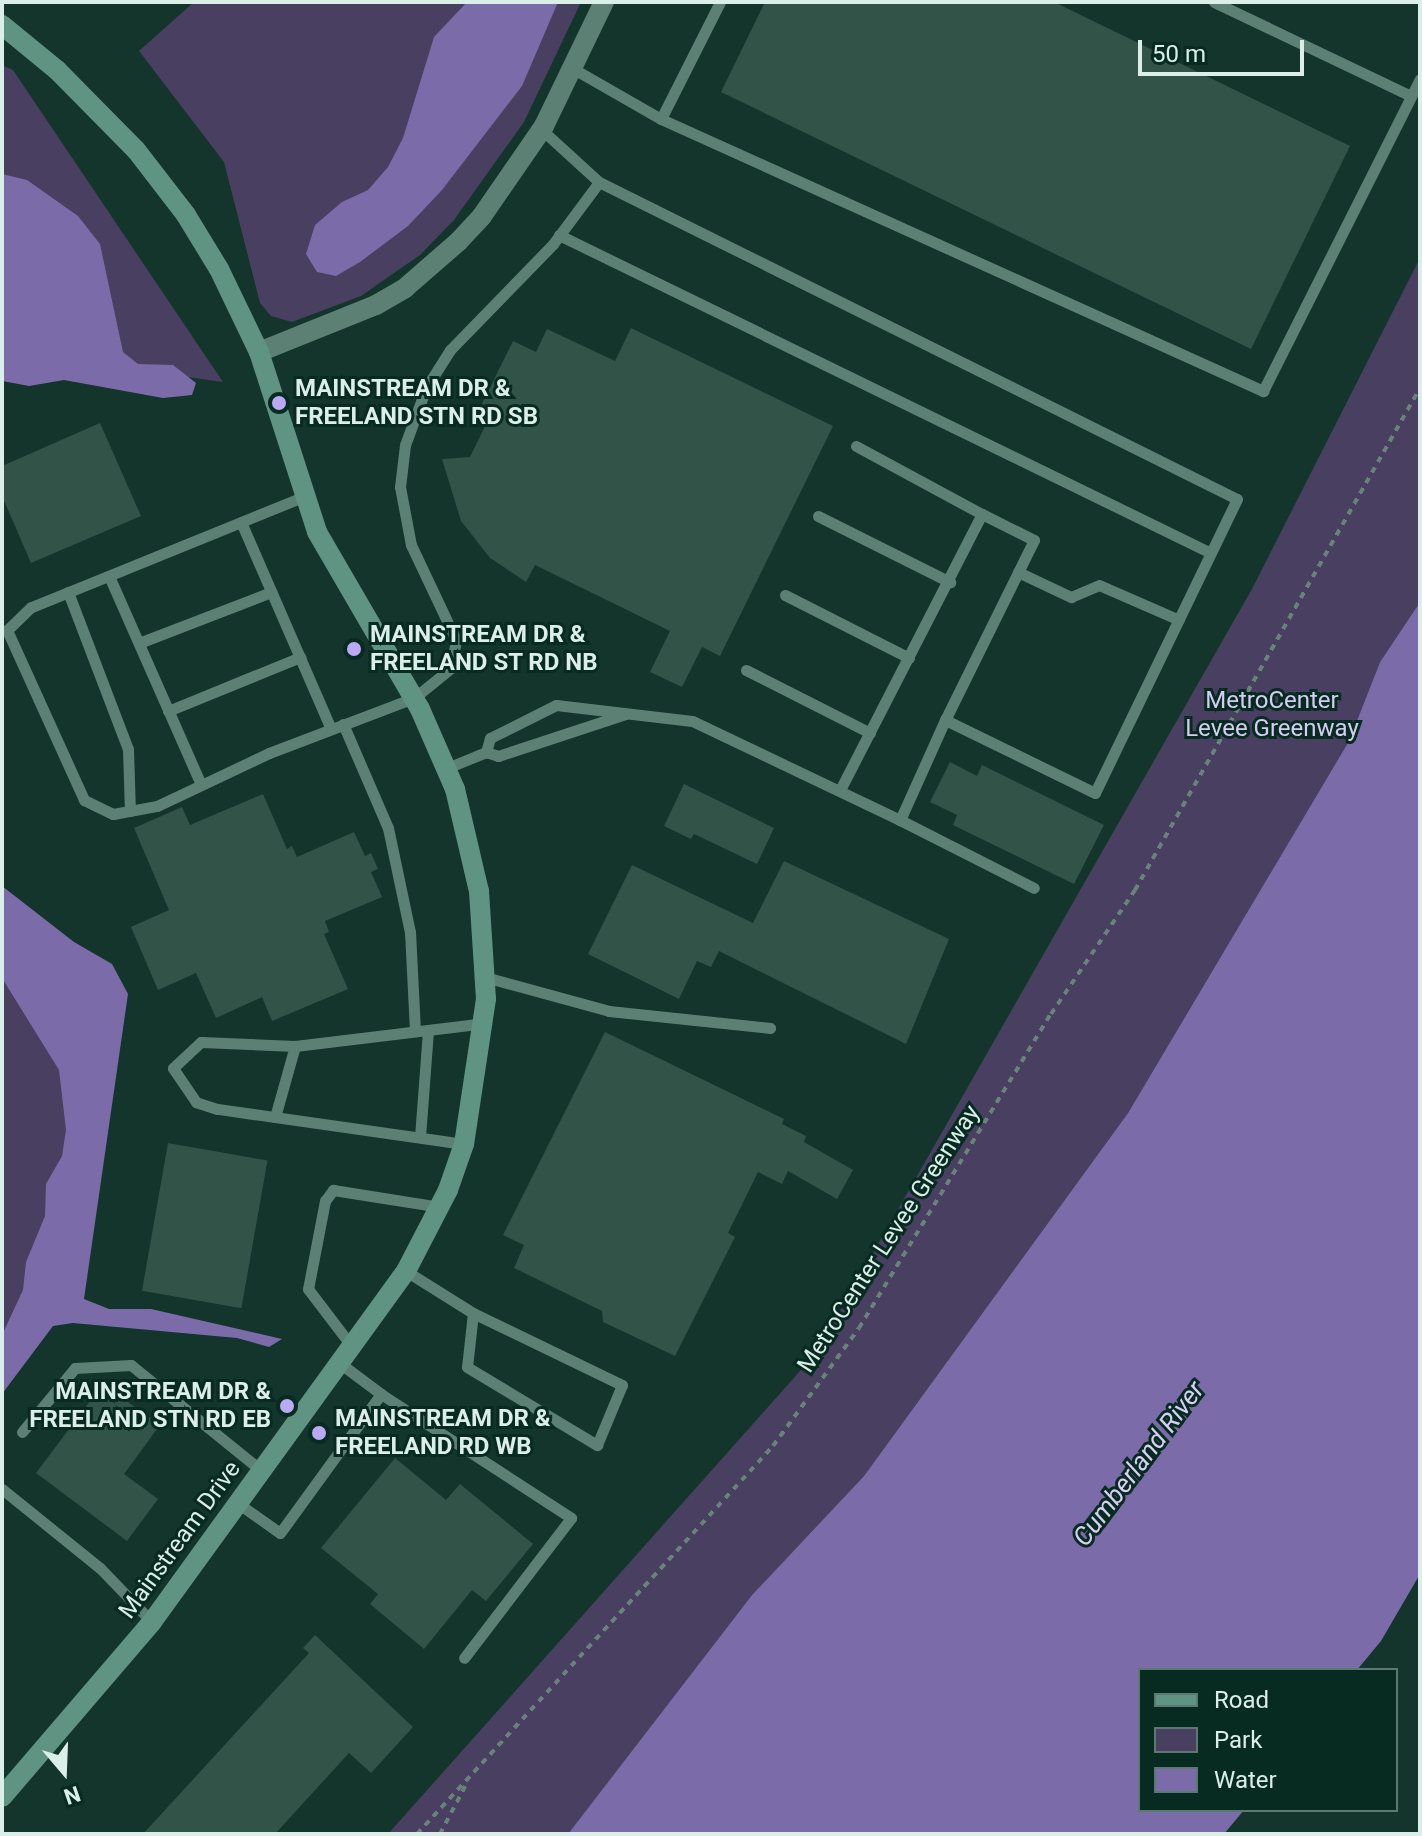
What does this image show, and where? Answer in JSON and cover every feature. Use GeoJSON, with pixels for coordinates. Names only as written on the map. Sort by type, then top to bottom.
{"type":"FeatureCollection","features":[{"type":"Feature","properties":{"kind":"street"},"geometry":{"type":"LineString","coordinates":[[259,352],[332,325],[405,288],[482,216],[541,129],[604,2]]}},
{"type":"Feature","properties":{"kind":"street","name":"Mainstream Drive"},"geometry":{"type":"LineString","coordinates":[[2,25],[57,70],[136,150],[186,215],[259,352],[305,496],[336,571],[414,698],[447,768],[479,891],[485,977],[484,1023],[464,1144],[440,1207],[406,1271],[152,1622],[7,1784]]}},
{"type":"Feature","properties":{"kind":"lane"},"geometry":{"type":"LineString","coordinates":[[661,119],[720,2]]}},
{"type":"Feature","properties":{"kind":"lane"},"geometry":{"type":"LineString","coordinates":[[1214,2],[1411,96]]}},
{"type":"Feature","properties":{"kind":"lane"},"geometry":{"type":"LineString","coordinates":[[572,68],[661,119],[1263,391],[1420,79]]}},
{"type":"Feature","properties":{"kind":"lane"},"geometry":{"type":"LineString","coordinates":[[541,129],[599,182],[1237,499],[1095,793],[945,720]]}},
{"type":"Feature","properties":{"kind":"lane"},"geometry":{"type":"LineString","coordinates":[[305,496],[31,607],[7,630],[84,800],[113,814],[157,806],[200,782],[414,698],[451,668],[456,640],[411,545],[400,487],[405,445],[426,388],[450,350],[559,235],[599,182]]}},
{"type":"Feature","properties":{"kind":"lane"},"geometry":{"type":"LineString","coordinates":[[559,235],[1211,553]]}},
{"type":"Feature","properties":{"kind":"lane"},"geometry":{"type":"LineString","coordinates":[[856,446],[1034,540],[945,720],[900,820]]}},
{"type":"Feature","properties":{"kind":"lane"},"geometry":{"type":"LineString","coordinates":[[840,790],[950,582],[982,514]]}},
{"type":"Feature","properties":{"kind":"lane"},"geometry":{"type":"LineString","coordinates":[[818,516],[950,582]]}},
{"type":"Feature","properties":{"kind":"lane"},"geometry":{"type":"LineString","coordinates":[[241,522],[300,657],[388,828],[410,932],[415,1031]]}},
{"type":"Feature","properties":{"kind":"lane"},"geometry":{"type":"LineString","coordinates":[[1018,572],[1071,597],[1099,585],[1179,620]]}},
{"type":"Feature","properties":{"kind":"lane"},"geometry":{"type":"LineString","coordinates":[[109,576],[200,782]]}},
{"type":"Feature","properties":{"kind":"lane"},"geometry":{"type":"LineString","coordinates":[[68,592],[128,749],[130,811]]}},
{"type":"Feature","properties":{"kind":"lane"},"geometry":{"type":"LineString","coordinates":[[139,643],[271,592]]}},
{"type":"Feature","properties":{"kind":"lane"},"geometry":{"type":"LineString","coordinates":[[785,595],[909,658]]}},
{"type":"Feature","properties":{"kind":"lane"},"geometry":{"type":"LineString","coordinates":[[168,711],[300,657]]}},
{"type":"Feature","properties":{"kind":"lane"},"geometry":{"type":"LineString","coordinates":[[746,670],[870,733]]}},
{"type":"Feature","properties":{"kind":"lane"},"geometry":{"type":"LineString","coordinates":[[486,752],[490,738],[556,705],[692,721],[840,790],[1034,888]]}},
{"type":"Feature","properties":{"kind":"lane"},"geometry":{"type":"LineString","coordinates":[[447,768],[486,752],[498,756],[626,714]]}},
{"type":"Feature","properties":{"kind":"lane"},"geometry":{"type":"LineString","coordinates":[[485,977],[609,1011],[770,1028]]}},
{"type":"Feature","properties":{"kind":"lane"},"geometry":{"type":"LineString","coordinates":[[464,1144],[275,1117],[196,1102],[173,1068],[201,1042],[295,1046],[484,1023]]}},
{"type":"Feature","properties":{"kind":"lane"},"geometry":{"type":"LineString","coordinates":[[420,1137],[428,1030]]}},
{"type":"Feature","properties":{"kind":"lane"},"geometry":{"type":"LineString","coordinates":[[275,1117],[295,1046]]}},
{"type":"Feature","properties":{"kind":"lane"},"geometry":{"type":"LineString","coordinates":[[440,1207],[333,1190],[325,1201],[308,1289],[347,1356],[381,1394],[571,1518],[464,1658]]}},
{"type":"Feature","properties":{"kind":"lane"},"geometry":{"type":"LineString","coordinates":[[406,1271],[473,1313],[622,1385],[597,1445],[467,1367],[473,1313]]}},
{"type":"Feature","properties":{"kind":"lane"},"geometry":{"type":"LineString","coordinates":[[22,1432],[75,1368],[131,1365],[262,1471]]}},
{"type":"Feature","properties":{"kind":"lane"},"geometry":{"type":"LineString","coordinates":[[239,1504],[280,1533],[381,1394]]}},
{"type":"Feature","properties":{"kind":"lane"},"geometry":{"type":"LineString","coordinates":[[2,1489],[100,1568],[152,1622]]}},
{"type":"Feature","properties":{"kind":"path","name":"MetroCenter Levee Greenway"},"geometry":{"type":"LineString","coordinates":[[417,1834],[773,1446],[859,1328],[1051,1014],[1135,890],[1420,388]]}},
{"type":"Feature","properties":{"kind":"path"},"geometry":{"type":"LineString","coordinates":[[440,1834],[471,1775]]}},
{"type":"Feature","properties":{"kind":"green space"},"geometry":{"type":"Polygon","coordinates":[[[194,2],[581,2],[524,122],[454,220],[420,255],[361,296],[292,322],[271,316],[260,303],[224,162],[139,51],[194,2]]]}},
{"type":"Feature","properties":{"kind":"green space"},"geometry":{"type":"Polygon","coordinates":[[[2,65],[13,70],[223,382],[2,351],[2,65]]]}},
{"type":"Feature","properties":{"kind":"green space","name":"MetroCenter Levee Greenway"},"geometry":{"type":"Polygon","coordinates":[[[1420,258],[1420,602],[1380,662],[1349,741],[1128,1113],[864,1476],[752,1595],[568,1834],[388,1834],[816,1353],[1252,589],[1420,258]]]}},
{"type":"Feature","properties":{"kind":"green space"},"geometry":{"type":"Polygon","coordinates":[[[2,920],[97,995],[66,1266],[2,1355],[2,920]]]}},
{"type":"Feature","properties":{"kind":"water"},"geometry":{"type":"Polygon","coordinates":[[[467,2],[558,2],[522,86],[442,190],[408,226],[360,262],[336,276],[317,272],[306,254],[315,225],[342,202],[368,190],[388,167],[403,138],[434,37],[467,2]]]}},
{"type":"Feature","properties":{"kind":"water"},"geometry":{"type":"Polygon","coordinates":[[[2,174],[27,180],[78,216],[100,244],[123,352],[138,364],[173,365],[196,383],[192,395],[163,398],[64,380],[29,386],[2,381],[2,174]]]}},
{"type":"Feature","properties":{"kind":"water","name":"Cumberland River"},"geometry":{"type":"Polygon","coordinates":[[[1420,602],[1420,1574],[1381,1641],[1359,1668],[1138,1668],[1138,1812],[1242,1812],[1224,1834],[568,1834],[752,1595],[864,1476],[1128,1113],[1349,741],[1380,662],[1420,602]]]}},
{"type":"Feature","properties":{"kind":"water"},"geometry":{"type":"Polygon","coordinates":[[[2,886],[74,942],[112,964],[128,994],[84,1299],[109,1309],[151,1309],[282,1339],[269,1347],[237,1338],[73,1323],[53,1326],[2,1394],[2,1335],[23,1290],[26,1262],[45,1216],[46,1184],[62,1156],[66,1130],[59,1070],[2,978],[2,886]]]}},
{"type":"Feature","properties":{"kind":"building"},"geometry":{"type":"Polygon","coordinates":[[[765,2],[1054,2],[1350,146],[1251,349],[721,92],[765,2]]]}},
{"type":"Feature","properties":{"kind":"building"},"geometry":{"type":"Polygon","coordinates":[[[631,328],[833,426],[720,656],[702,647],[682,687],[650,672],[670,631],[535,565],[526,582],[490,558],[461,521],[442,459],[470,457],[489,418],[478,412],[513,341],[536,352],[547,329],[615,361],[631,328]]]}},
{"type":"Feature","properties":{"kind":"building"},"geometry":{"type":"Polygon","coordinates":[[[100,423],[141,516],[31,563],[2,496],[2,466],[100,423]]]}},
{"type":"Feature","properties":{"kind":"building"},"geometry":{"type":"Polygon","coordinates":[[[950,762],[977,776],[982,765],[1104,825],[1074,884],[953,825],[957,815],[930,802],[950,762]]]}},
{"type":"Feature","properties":{"kind":"building"},"geometry":{"type":"Polygon","coordinates":[[[684,784],[774,828],[757,864],[694,834],[691,839],[664,826],[684,784]]]}},
{"type":"Feature","properties":{"kind":"building"},"geometry":{"type":"Polygon","coordinates":[[[263,794],[287,849],[292,846],[297,857],[354,832],[365,856],[371,853],[378,869],[371,872],[382,897],[325,921],[329,932],[324,934],[348,989],[272,1021],[262,997],[216,1018],[196,973],[158,990],[131,927],[169,910],[134,828],[182,807],[190,825],[263,794]]]}},
{"type":"Feature","properties":{"kind":"building"},"geometry":{"type":"Polygon","coordinates":[[[784,861],[949,939],[906,1044],[719,951],[711,967],[697,961],[679,999],[588,954],[632,865],[753,923],[784,861]]]}},
{"type":"Feature","properties":{"kind":"building"},"geometry":{"type":"Polygon","coordinates":[[[605,1032],[784,1119],[782,1124],[806,1136],[804,1142],[853,1170],[837,1199],[788,1171],[782,1184],[758,1172],[728,1233],[735,1237],[675,1356],[603,1322],[602,1311],[514,1268],[524,1245],[503,1235],[605,1032]]]}},
{"type":"Feature","properties":{"kind":"building"},"geometry":{"type":"Polygon","coordinates":[[[168,1143],[267,1161],[241,1308],[142,1291],[168,1143]]]}},
{"type":"Feature","properties":{"kind":"building"},"geometry":{"type":"Polygon","coordinates":[[[103,1384],[160,1425],[124,1474],[158,1499],[127,1541],[36,1473],[103,1384]]]}},
{"type":"Feature","properties":{"kind":"building"},"geometry":{"type":"Polygon","coordinates":[[[395,1458],[446,1500],[460,1484],[533,1544],[486,1601],[472,1590],[424,1649],[370,1604],[378,1594],[321,1548],[395,1458]]]}},
{"type":"Feature","properties":{"kind":"building"},"geometry":{"type":"Polygon","coordinates":[[[315,1635],[413,1727],[371,1773],[349,1753],[275,1834],[143,1834],[309,1653],[303,1648],[315,1635]]]}},
{"type":"Feature","properties":{"kind":"place","name":"MAINSTREAM DR & FREELAND STN RD SB"},"geometry":{"type":"Point","coordinates":[279,403]}},
{"type":"Feature","properties":{"kind":"place","name":"MAINSTREAM DR & FREELAND ST RD NB"},"geometry":{"type":"Point","coordinates":[354,649]}},
{"type":"Feature","properties":{"kind":"place","name":"MAINSTREAM DR & FREELAND STN RD EB"},"geometry":{"type":"Point","coordinates":[287,1406]}},
{"type":"Feature","properties":{"kind":"place","name":"MAINSTREAM DR & FREELAND RD WB"},"geometry":{"type":"Point","coordinates":[319,1433]}}]}
